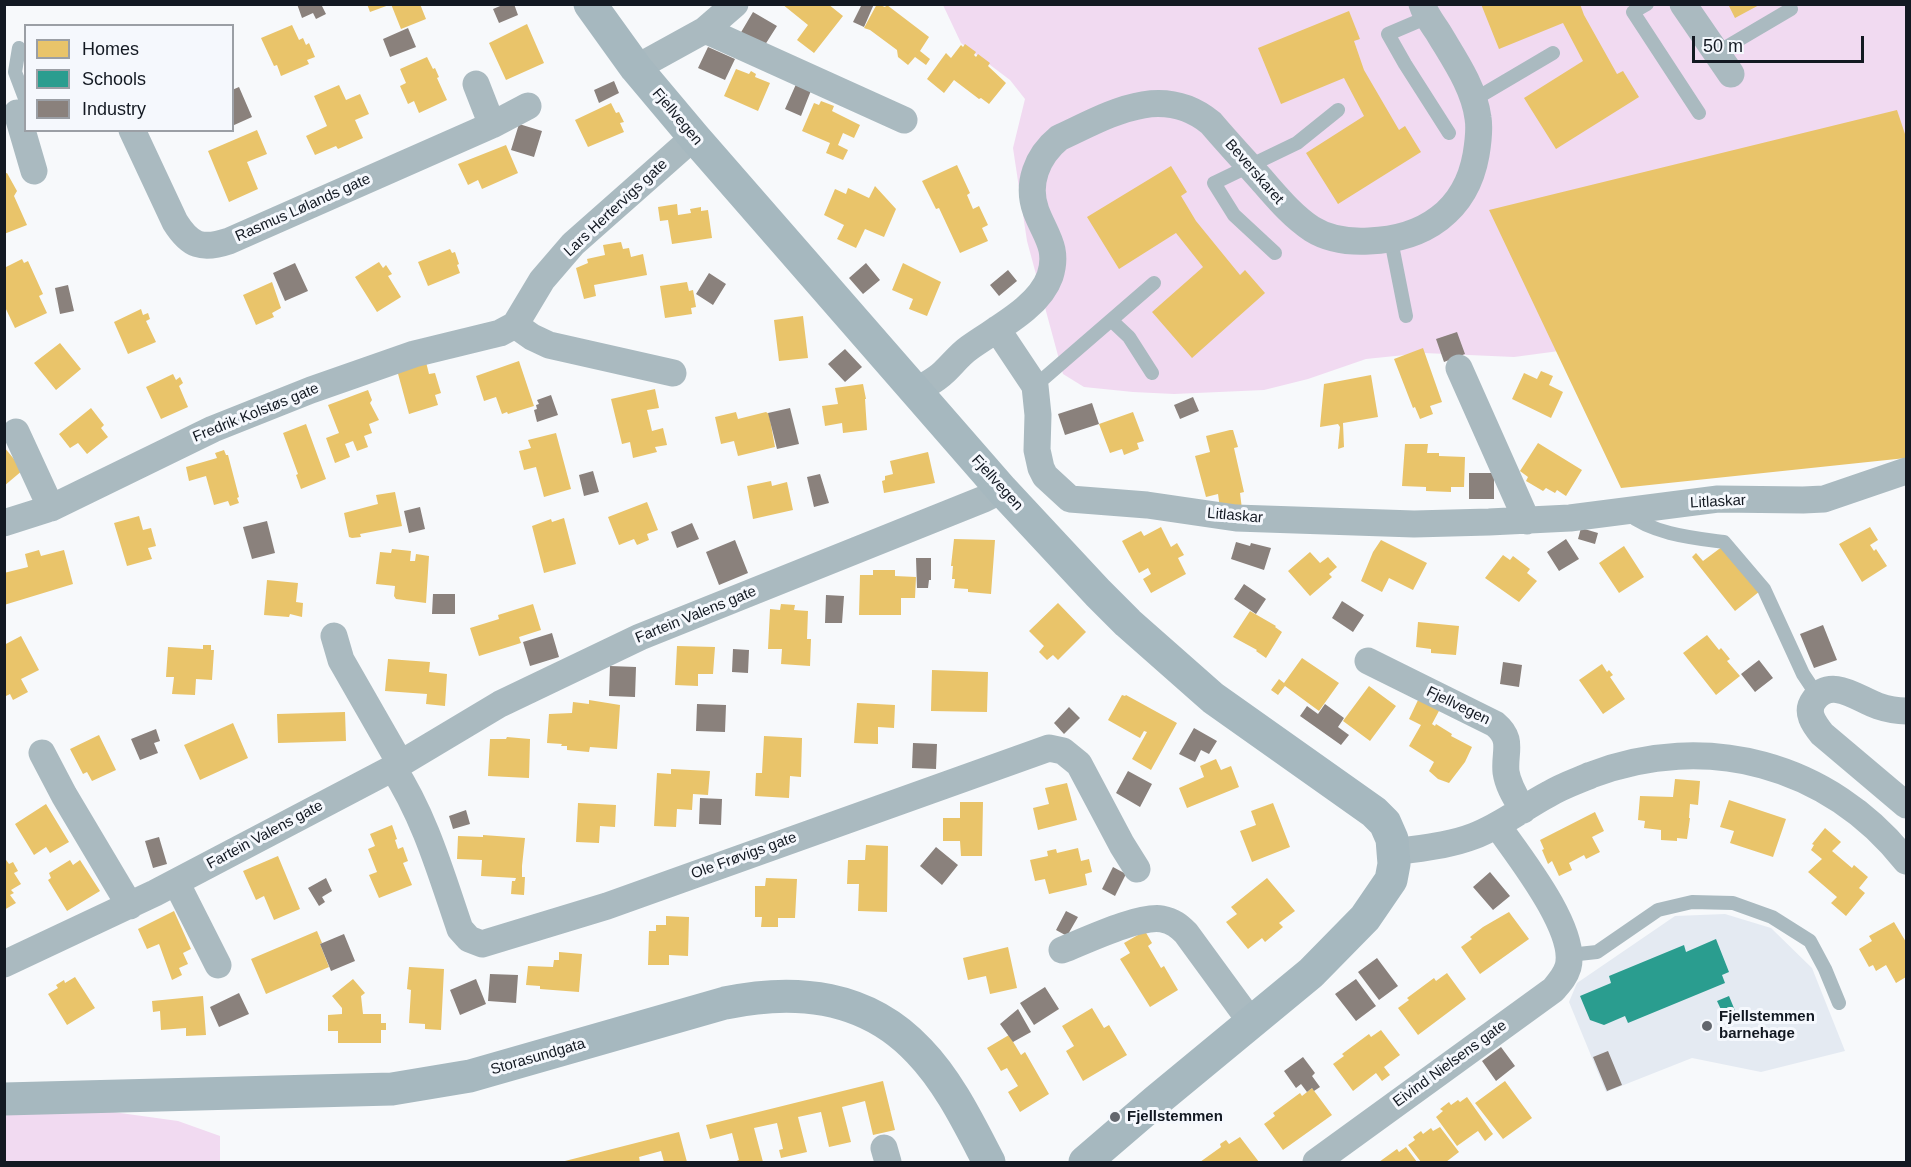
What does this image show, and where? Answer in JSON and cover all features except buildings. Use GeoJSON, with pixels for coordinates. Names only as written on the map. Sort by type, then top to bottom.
{"type":"FeatureCollection","features":[{"type":"Feature","properties":{"kind":"main road","name":"Fjellvegen"},"geometry":{"type":"LineString","coordinates":[[590,4],[636,68],[694,137],[1002,490],[1128,623],[1213,698],[1374,812],[1385,823],[1392,839],[1394,852]]}},
{"type":"Feature","properties":{"kind":"main road"},"geometry":{"type":"LineString","coordinates":[[1084,1162],[1311,973],[1340,946],[1365,918],[1391,880],[1394,852]]}},
{"type":"Feature","properties":{"kind":"main road","name":"Storasundgata"},"geometry":{"type":"LineString","coordinates":[[4,1099],[392,1089],[470,1076],[725,1003],[758,996],[783,995],[818,998],[853,1007],[888,1024],[919,1050],[946,1084],[989,1162]]}},
{"type":"Feature","properties":{"kind":"street"},"geometry":{"type":"LineString","coordinates":[[636,68],[705,30],[735,4]]}},
{"type":"Feature","properties":{"kind":"street"},"geometry":{"type":"LineString","coordinates":[[1683,4],[1718,52],[1731,75]]}},
{"type":"Feature","properties":{"kind":"street","name":"Beverskaret"},"geometry":{"type":"LineString","coordinates":[[917,391],[943,374],[969,348],[1035,300],[1043,290],[1049,277],[1052,251],[1047,232],[1035,208],[1032,186],[1041,157],[1059,138],[1123,109],[1153,103],[1169,103],[1193,110],[1211,123],[1286,208],[1313,230],[1337,240],[1364,242],[1391,240],[1427,226],[1442,216],[1458,200],[1467,184],[1478,143],[1479,120],[1474,99],[1463,74],[1425,11]]}},
{"type":"Feature","properties":{"kind":"street"},"geometry":{"type":"LineString","coordinates":[[705,30],[904,120]]}},
{"type":"Feature","properties":{"kind":"street"},"geometry":{"type":"LineString","coordinates":[[476,84],[492,125]]}},
{"type":"Feature","properties":{"kind":"street","name":"Rasmus Lølands gate"},"geometry":{"type":"LineString","coordinates":[[133,132],[175,222],[184,236],[196,244],[212,246],[229,241],[492,125],[528,106]]}},
{"type":"Feature","properties":{"kind":"street"},"geometry":{"type":"LineString","coordinates":[[18,110],[34,171]]}},
{"type":"Feature","properties":{"kind":"street","name":"Lars Hertervigs gate"},"geometry":{"type":"LineString","coordinates":[[515,325],[542,280],[573,244],[694,137]]}},
{"type":"Feature","properties":{"kind":"street"},"geometry":{"type":"LineString","coordinates":[[515,325],[549,345],[673,373]]}},
{"type":"Feature","properties":{"kind":"street","name":"Fredrik Kolstøs gate"},"geometry":{"type":"LineString","coordinates":[[4,523],[51,508],[213,429],[257,411],[414,354],[500,333],[515,325]]}},
{"type":"Feature","properties":{"kind":"street"},"geometry":{"type":"LineString","coordinates":[[997,328],[1035,386]]}},
{"type":"Feature","properties":{"kind":"street"},"geometry":{"type":"LineString","coordinates":[[1460,368],[1527,521]]}},
{"type":"Feature","properties":{"kind":"street","name":"Litlaskar"},"geometry":{"type":"LineString","coordinates":[[1035,386],[1038,414],[1037,450],[1041,468],[1045,476],[1070,499],[1147,505],[1236,518],[1414,524],[1570,518],[1718,499],[1803,500],[1824,498],[1906,471]]}},
{"type":"Feature","properties":{"kind":"street"},"geometry":{"type":"LineString","coordinates":[[16,432],[51,508]]}},
{"type":"Feature","properties":{"kind":"street","name":"Fartein Valens gate"},"geometry":{"type":"LineString","coordinates":[[4,964],[130,906],[396,765],[500,704],[640,637],[1002,490]]}},
{"type":"Feature","properties":{"kind":"street"},"geometry":{"type":"LineString","coordinates":[[334,636],[341,660],[396,765]]}},
{"type":"Feature","properties":{"kind":"street","name":"Fjellvegen"},"geometry":{"type":"LineString","coordinates":[[1368,661],[1495,724],[1504,731],[1508,741],[1506,772],[1510,787],[1523,810]]}},
{"type":"Feature","properties":{"kind":"street"},"geometry":{"type":"LineString","coordinates":[[1906,711],[1881,707],[1838,689],[1817,695],[1811,704],[1810,713],[1814,724],[1822,734],[1906,805]]}},
{"type":"Feature","properties":{"kind":"street","name":"Ole Frøvigs gate"},"geometry":{"type":"LineString","coordinates":[[396,765],[430,840],[460,929],[469,939],[482,944],[607,906],[1048,748],[1063,751],[1079,764],[1137,869]]}},
{"type":"Feature","properties":{"kind":"street"},"geometry":{"type":"LineString","coordinates":[[42,753],[64,795],[130,906]]}},
{"type":"Feature","properties":{"kind":"street"},"geometry":{"type":"LineString","coordinates":[[1394,852],[1459,841],[1497,825],[1550,793],[1591,775],[1632,762],[1673,755],[1712,756],[1783,770],[1816,784],[1872,823],[1906,860]]}},
{"type":"Feature","properties":{"kind":"street"},"geometry":{"type":"LineString","coordinates":[[1497,825],[1546,897],[1563,931],[1569,955]]}},
{"type":"Feature","properties":{"kind":"street"},"geometry":{"type":"LineString","coordinates":[[176,882],[218,965]]}},
{"type":"Feature","properties":{"kind":"street"},"geometry":{"type":"LineString","coordinates":[[1062,950],[1147,919],[1162,919],[1176,923],[1186,933],[1251,1022]]}},
{"type":"Feature","properties":{"kind":"street","name":"Eivind Nielsens gate"},"geometry":{"type":"LineString","coordinates":[[1316,1162],[1553,990],[1562,980],[1568,967],[1569,955]]}},
{"type":"Feature","properties":{"kind":"lane"},"geometry":{"type":"LineString","coordinates":[[1647,4],[1633,12],[1699,114]]}},
{"type":"Feature","properties":{"kind":"lane"},"geometry":{"type":"LineString","coordinates":[[1718,52],[1791,9]]}},
{"type":"Feature","properties":{"kind":"lane"},"geometry":{"type":"LineString","coordinates":[[1425,11],[1388,34],[1449,133]]}},
{"type":"Feature","properties":{"kind":"lane"},"geometry":{"type":"LineString","coordinates":[[18,110],[15,72],[19,48]]}},
{"type":"Feature","properties":{"kind":"lane"},"geometry":{"type":"LineString","coordinates":[[1474,99],[1553,53]]}},
{"type":"Feature","properties":{"kind":"lane"},"geometry":{"type":"LineString","coordinates":[[1275,253],[1234,215],[1214,183],[1297,142],[1338,110]]}},
{"type":"Feature","properties":{"kind":"lane"},"geometry":{"type":"LineString","coordinates":[[1391,240],[1406,316]]}},
{"type":"Feature","properties":{"kind":"lane"},"geometry":{"type":"LineString","coordinates":[[1035,386],[1154,283]]}},
{"type":"Feature","properties":{"kind":"lane"},"geometry":{"type":"LineString","coordinates":[[1112,321],[1129,337],[1152,374]]}},
{"type":"Feature","properties":{"kind":"lane"},"geometry":{"type":"LineString","coordinates":[[1625,511],[1649,525],[1681,536],[1724,542],[1764,589],[1803,674],[1817,695]]}},
{"type":"Feature","properties":{"kind":"lane"},"geometry":{"type":"LineString","coordinates":[[1569,955],[1597,952],[1658,910],[1692,902],[1733,903],[1772,917],[1809,941],[1825,969],[1839,1003]]}},
{"type":"Feature","properties":{"kind":"shaded area"},"geometry":{"type":"Polygon","coordinates":[[[943,5],[1906,5],[1906,275],[1886,267],[1559,351],[1514,357],[1424,353],[1366,359],[1308,379],[1264,390],[1174,394],[1084,387],[1063,374],[1027,241],[1013,148],[1025,99],[1010,80],[961,43],[943,5]]]}},
{"type":"Feature","properties":{"kind":"shaded area","name":"Fjellstemmen barnehage"},"geometry":{"type":"Polygon","coordinates":[[[1725,914],[1771,928],[1812,968],[1845,1051],[1761,1072],[1692,1058],[1606,1092],[1569,1002],[1577,983],[1675,916],[1725,914]]]}},
{"type":"Feature","properties":{"kind":"shaded area"},"geometry":{"type":"Polygon","coordinates":[[[5,1097],[178,1121],[220,1136],[220,1162],[5,1162],[5,1097]]]}},
{"type":"Feature","properties":{"kind":"place","name":"Fjellstemmen barnehage"},"geometry":{"type":"Point","coordinates":[1707,1026]}},
{"type":"Feature","properties":{"kind":"place","name":"Fjellstemmen"},"geometry":{"type":"Point","coordinates":[1115,1117]}}]}
